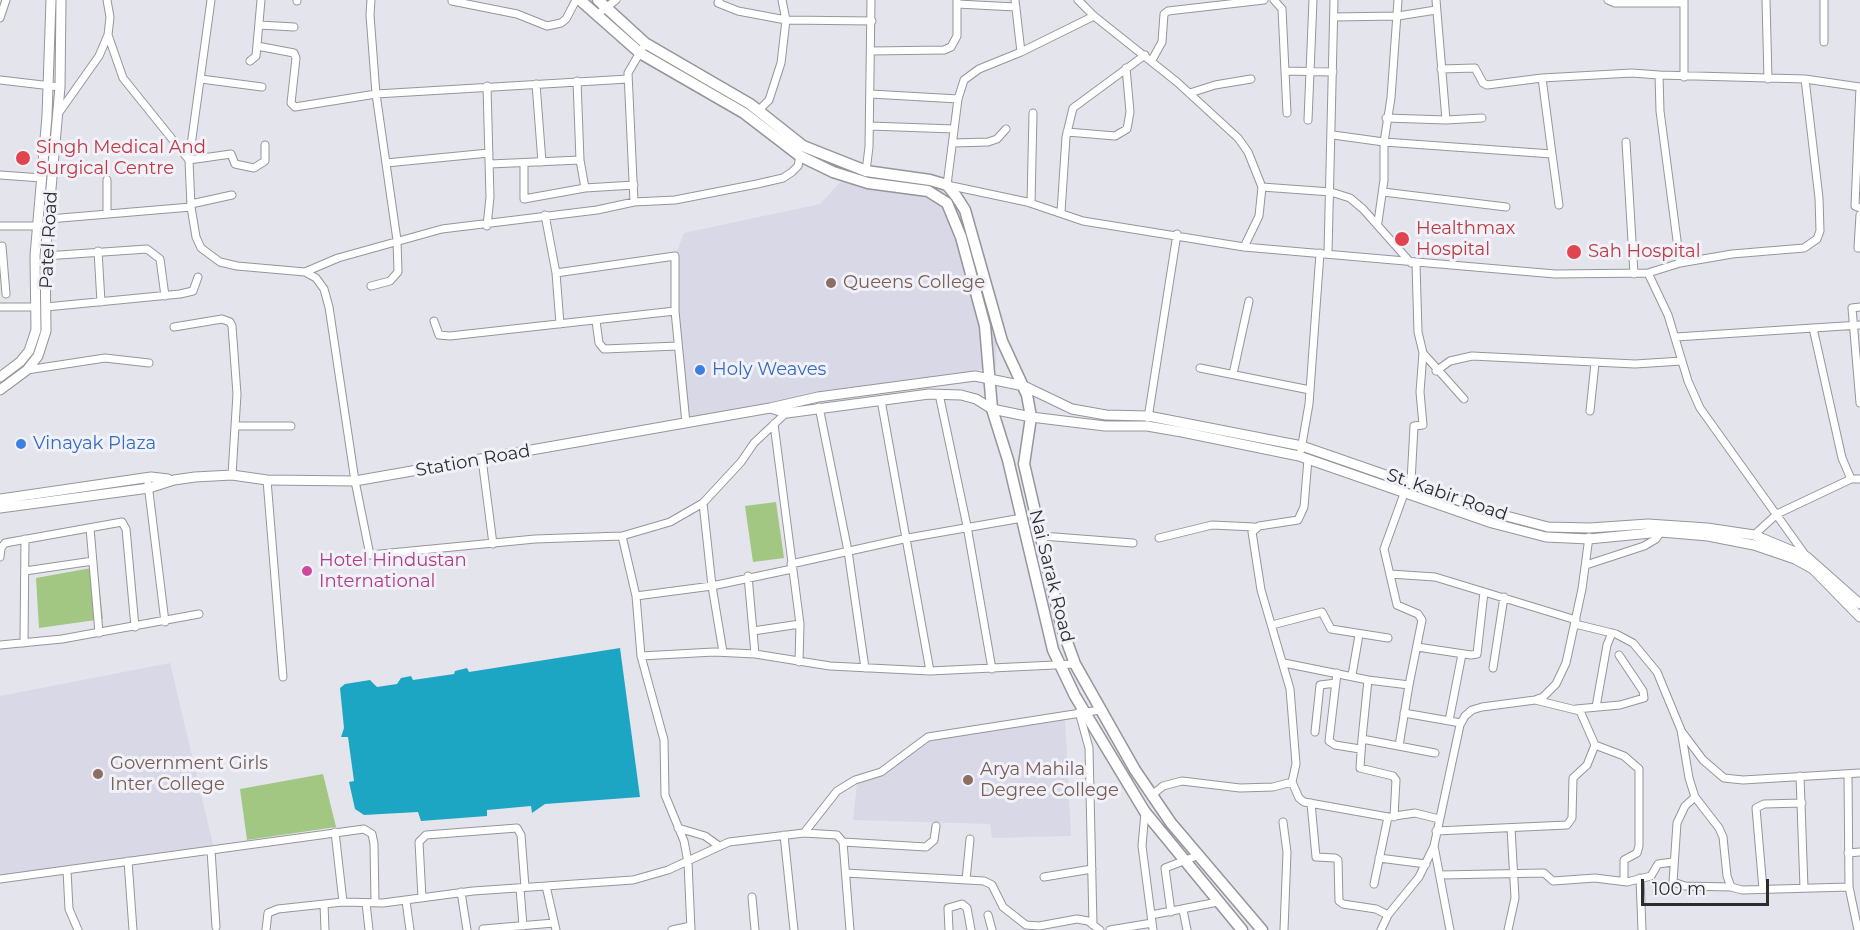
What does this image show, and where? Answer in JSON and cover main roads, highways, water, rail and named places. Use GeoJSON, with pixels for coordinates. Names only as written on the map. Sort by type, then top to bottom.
{"type":"FeatureCollection","features":[{"type":"Feature","properties":{"kind":"main road"},"geometry":{"type":"LineString","coordinates":[[578,0],[642,48]]}},
{"type":"Feature","properties":{"kind":"main road"},"geometry":{"type":"LineString","coordinates":[[598,0],[607,7],[642,48]]}},
{"type":"Feature","properties":{"kind":"main road","name":"Nai Sarak Road"},"geometry":{"type":"LineString","coordinates":[[642,48],[759,110],[803,146],[866,171],[930,180],[947,185],[965,210],[1002,341],[1024,386],[1031,417],[1024,449],[1024,464],[1062,628],[1075,664],[1126,754],[1171,823],[1262,930]]}},
{"type":"Feature","properties":{"kind":"main road","name":"Nai Sarak Road"},"geometry":{"type":"LineString","coordinates":[[642,48],[744,113],[800,156],[833,172],[868,183],[928,191],[946,203],[961,237],[985,326],[992,409],[1008,460],[1048,633],[1060,665],[1081,712],[1145,812],[1242,930]]}},
{"type":"Feature","properties":{"kind":"main road"},"geometry":{"type":"LineString","coordinates":[[1113,762],[1126,754]]}},
{"type":"Feature","properties":{"kind":"water"},"geometry":{"type":"Polygon","coordinates":[[[620,648],[640,797],[545,804],[532,813],[531,806],[487,810],[487,816],[421,821],[418,812],[364,815],[355,809],[349,782],[354,781],[348,737],[341,737],[344,728],[340,688],[345,684],[370,680],[377,687],[397,684],[401,678],[411,676],[413,680],[454,674],[455,671],[467,668],[469,672],[620,648]]]}},
{"type":"Feature","properties":{"kind":"place","name":"Singh Medical And Surgical Centre"},"geometry":{"type":"Point","coordinates":[23,158]}},
{"type":"Feature","properties":{"kind":"place","name":"Healthmax Hospital"},"geometry":{"type":"Point","coordinates":[1402,239]}},
{"type":"Feature","properties":{"kind":"place","name":"Sah Hospital"},"geometry":{"type":"Point","coordinates":[1574,252]}},
{"type":"Feature","properties":{"kind":"place","name":"Queens College"},"geometry":{"type":"Point","coordinates":[831,283]}},
{"type":"Feature","properties":{"kind":"place","name":"Holy Weaves"},"geometry":{"type":"Point","coordinates":[700,370]}},
{"type":"Feature","properties":{"kind":"place","name":"Vinayak Plaza"},"geometry":{"type":"Point","coordinates":[21,444]}},
{"type":"Feature","properties":{"kind":"place","name":"Hotel Hindustan International"},"geometry":{"type":"Point","coordinates":[307,571]}},
{"type":"Feature","properties":{"kind":"place","name":"Government Girls Inter College"},"geometry":{"type":"Point","coordinates":[98,774]}},
{"type":"Feature","properties":{"kind":"place","name":"Arya Mahila Degree College"},"geometry":{"type":"Point","coordinates":[968,780]}}]}
